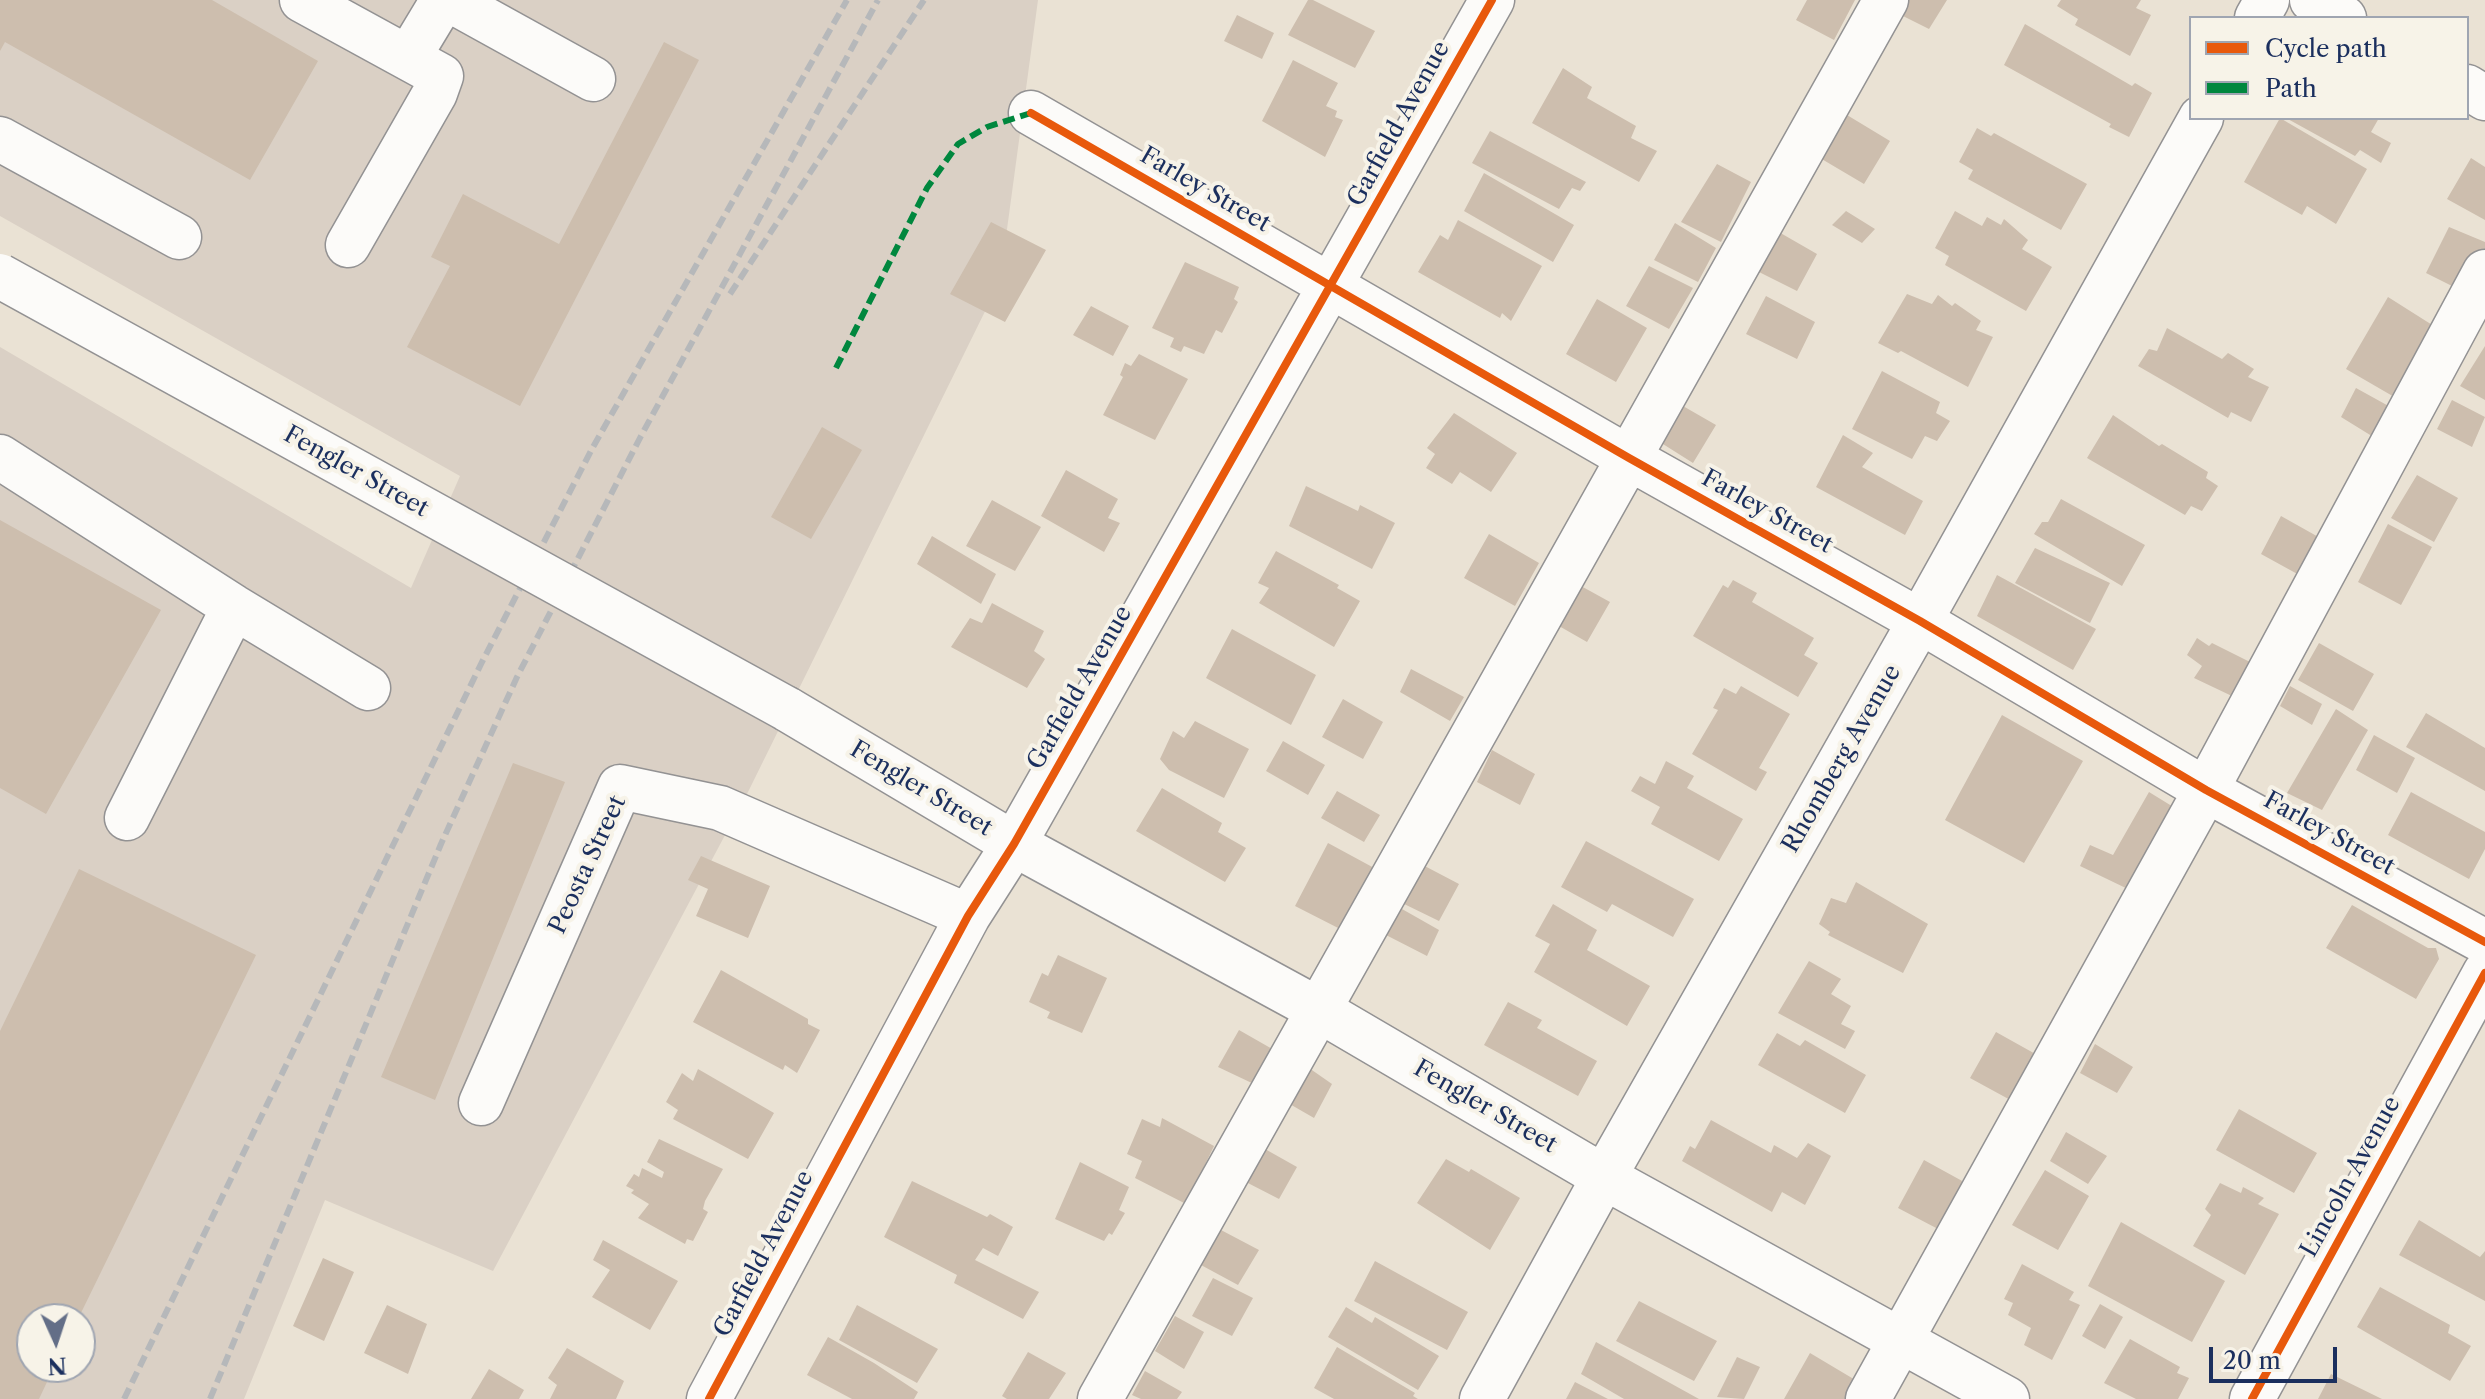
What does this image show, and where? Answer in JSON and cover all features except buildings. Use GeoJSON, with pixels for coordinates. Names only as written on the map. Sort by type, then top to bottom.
{"type":"FeatureCollection","features":[{"type":"Feature","properties":{"kind":"street"},"geometry":{"type":"LineString","coordinates":[[302,0],[441,76],[435,93],[348,245]]}},
{"type":"Feature","properties":{"kind":"street"},"geometry":{"type":"LineString","coordinates":[[408,58],[443,0]]}},
{"type":"Feature","properties":{"kind":"street"},"geometry":{"type":"LineString","coordinates":[[450,0],[593,79]]}},
{"type":"Feature","properties":{"kind":"street","name":"Garfield Avenue"},"geometry":{"type":"LineString","coordinates":[[709,1399],[968,916],[1014,844],[1492,0]]}},
{"type":"Feature","properties":{"kind":"street"},"geometry":{"type":"LineString","coordinates":[[1100,1399],[1886,0]]}},
{"type":"Feature","properties":{"kind":"street"},"geometry":{"type":"LineString","coordinates":[[2312,0],[2340,16]]}},
{"type":"Feature","properties":{"kind":"street","name":"Farley Street"},"geometry":{"type":"LineString","coordinates":[[1031,113],[1629,458],[1920,621],[2206,790],[2485,942]]}},
{"type":"Feature","properties":{"kind":"street","name":"Rhomberg Avenue"},"geometry":{"type":"LineString","coordinates":[[1482,1399],[2200,120]]}},
{"type":"Feature","properties":{"kind":"street"},"geometry":{"type":"LineString","coordinates":[[0,139],[179,237]]}},
{"type":"Feature","properties":{"kind":"street"},"geometry":{"type":"LineString","coordinates":[[1868,1399],[2206,790],[2485,272]]}},
{"type":"Feature","properties":{"kind":"street","name":"Fengler Street"},"geometry":{"type":"LineString","coordinates":[[0,276],[787,709],[1014,844],[1319,1010],[1604,1177],[2007,1399]]}},
{"type":"Feature","properties":{"kind":"street"},"geometry":{"type":"LineString","coordinates":[[0,457],[234,607],[368,688]]}},
{"type":"Feature","properties":{"kind":"street"},"geometry":{"type":"LineString","coordinates":[[127,818],[234,607]]}},
{"type":"Feature","properties":{"kind":"street","name":"Peosta Street"},"geometry":{"type":"LineString","coordinates":[[481,1103],[620,787],[720,808],[968,916]]}},
{"type":"Feature","properties":{"kind":"street","name":"Lincoln Avenue"},"geometry":{"type":"LineString","coordinates":[[2252,1399],[2485,973]]}},
{"type":"Feature","properties":{"kind":"shaded area"},"geometry":{"type":"Polygon","coordinates":[[[0,0],[1038,0],[1000,281],[749,790],[493,1271],[325,1200],[244,1399],[0,1399],[0,347],[411,588],[460,476],[0,216],[0,0]]]}},
{"type":"Feature","properties":{"kind":"railway"},"geometry":{"type":"LineString","coordinates":[[124,1399],[482,662],[593,447],[847,0]]}},
{"type":"Feature","properties":{"kind":"railway"},"geometry":{"type":"LineString","coordinates":[[210,1399],[441,844],[517,677],[641,436],[878,0]]}},
{"type":"Feature","properties":{"kind":"railway"},"geometry":{"type":"LineString","coordinates":[[730,294],[924,0]]}},
{"type":"Feature","properties":{"kind":"marked path"},"geometry":{"type":"LineString","coordinates":[[836,368],[927,188],[958,144],[987,127],[1031,113]]}},
{"type":"Feature","properties":{"kind":"cycle path"},"geometry":{"type":"LineString","coordinates":[[709,1399],[968,916],[1014,844],[1492,0]]}},
{"type":"Feature","properties":{"kind":"cycle path"},"geometry":{"type":"LineString","coordinates":[[1031,113],[1629,458],[1920,621],[2206,790],[2485,942]]}},
{"type":"Feature","properties":{"kind":"cycle path"},"geometry":{"type":"LineString","coordinates":[[2252,1399],[2485,973]]}}]}
